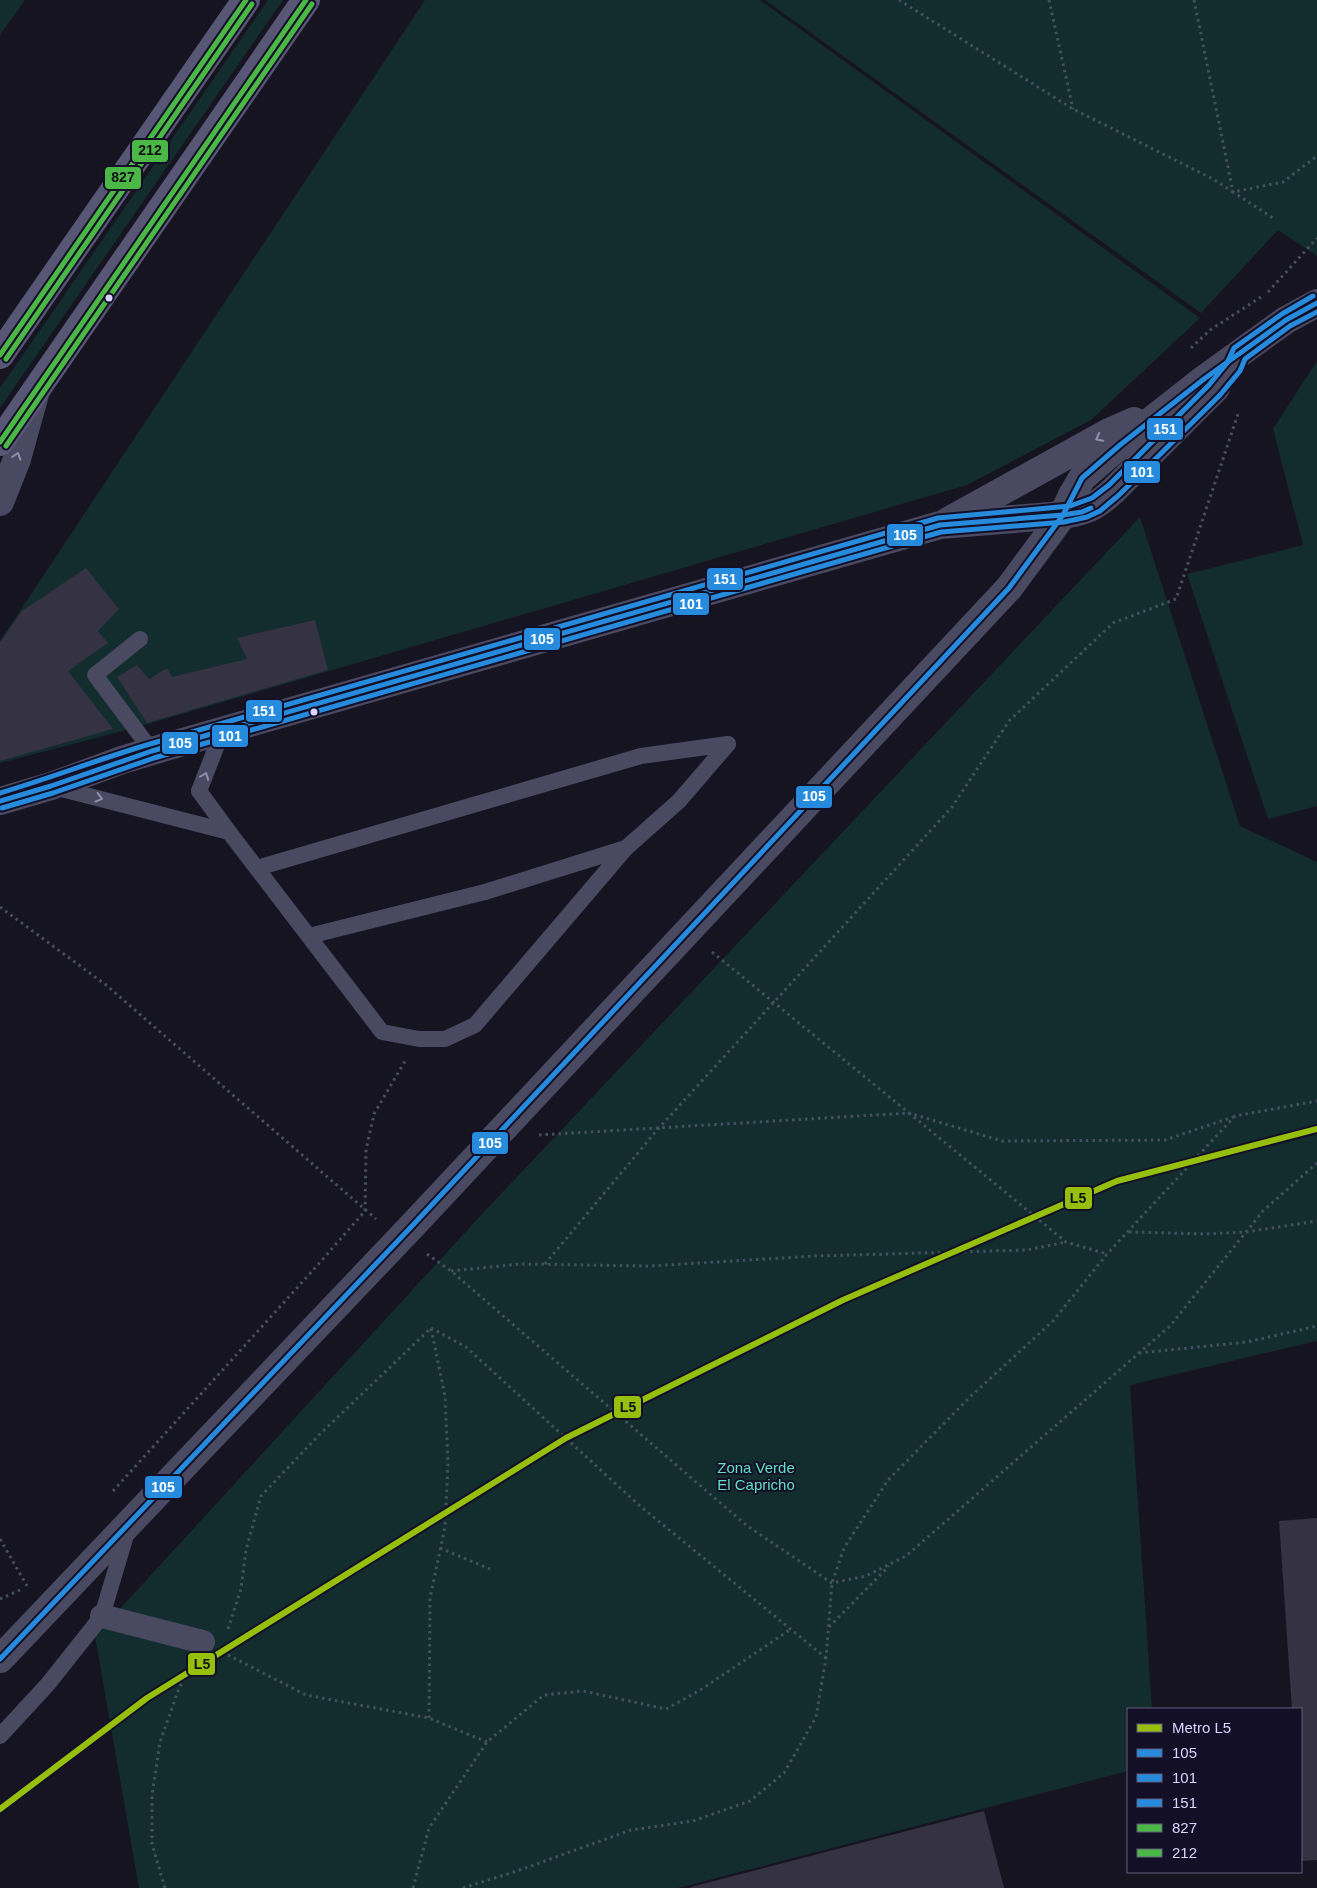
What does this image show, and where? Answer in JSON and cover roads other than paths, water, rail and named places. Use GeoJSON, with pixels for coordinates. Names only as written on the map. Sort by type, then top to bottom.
{"type":"FeatureCollection","features":[{"type":"Feature","properties":{"kind":"main road"},"geometry":{"type":"LineString","coordinates":[[0,355],[246,0]]}},
{"type":"Feature","properties":{"kind":"main road"},"geometry":{"type":"LineString","coordinates":[[0,442],[306,0]]}},
{"type":"Feature","properties":{"kind":"street"},"geometry":{"type":"LineString","coordinates":[[0,1659],[412,1226],[1009,588],[1063,515],[1082,478],[1120,445],[1239,354],[1286,320],[1317,303]]}},
{"type":"Feature","properties":{"kind":"street"},"geometry":{"type":"LineString","coordinates":[[0,801],[52,786],[152,751],[940,525],[1082,512],[1098,504],[1114,490],[1215,390],[1234,367],[1239,354]]}},
{"type":"Feature","properties":{"kind":"street"},"geometry":{"type":"LineString","coordinates":[[0,502],[17,459],[36,390]]}},
{"type":"Feature","properties":{"kind":"street"},"geometry":{"type":"LineString","coordinates":[[940,525],[1109,432],[1175,402]]}},
{"type":"Feature","properties":{"kind":"street"},"geometry":{"type":"LineString","coordinates":[[0,782],[122,760]]}},
{"type":"Feature","properties":{"kind":"street"},"geometry":{"type":"LineString","coordinates":[[102,1616],[212,1647]]}},
{"type":"Feature","properties":{"kind":"lane"},"geometry":{"type":"LineString","coordinates":[[140,639],[95,676],[152,751]]}},
{"type":"Feature","properties":{"kind":"lane"},"geometry":{"type":"LineString","coordinates":[[222,732],[199,790],[229,832],[382,1032],[419,1039],[445,1039],[474,1025],[626,848],[679,801],[728,744],[641,756],[257,868]]}},
{"type":"Feature","properties":{"kind":"lane"},"geometry":{"type":"LineString","coordinates":[[52,786],[229,832]]}},
{"type":"Feature","properties":{"kind":"lane"},"geometry":{"type":"LineString","coordinates":[[309,936],[485,892],[626,848]]}},
{"type":"Feature","properties":{"kind":"lane"},"geometry":{"type":"LineString","coordinates":[[0,1736],[48,1684],[102,1616],[129,1522]]}},
{"type":"Feature","properties":{"kind":"metro line","name":"L5"},"geometry":{"type":"LineString","coordinates":[[0,1809],[147,1698],[566,1438],[843,1300],[1117,1181],[1317,1129]]}},
{"type":"Feature","properties":{"kind":"park label","name":"Zona Verde El Capricho"},"geometry":{"type":"Point","coordinates":[756,1476]}}]}
